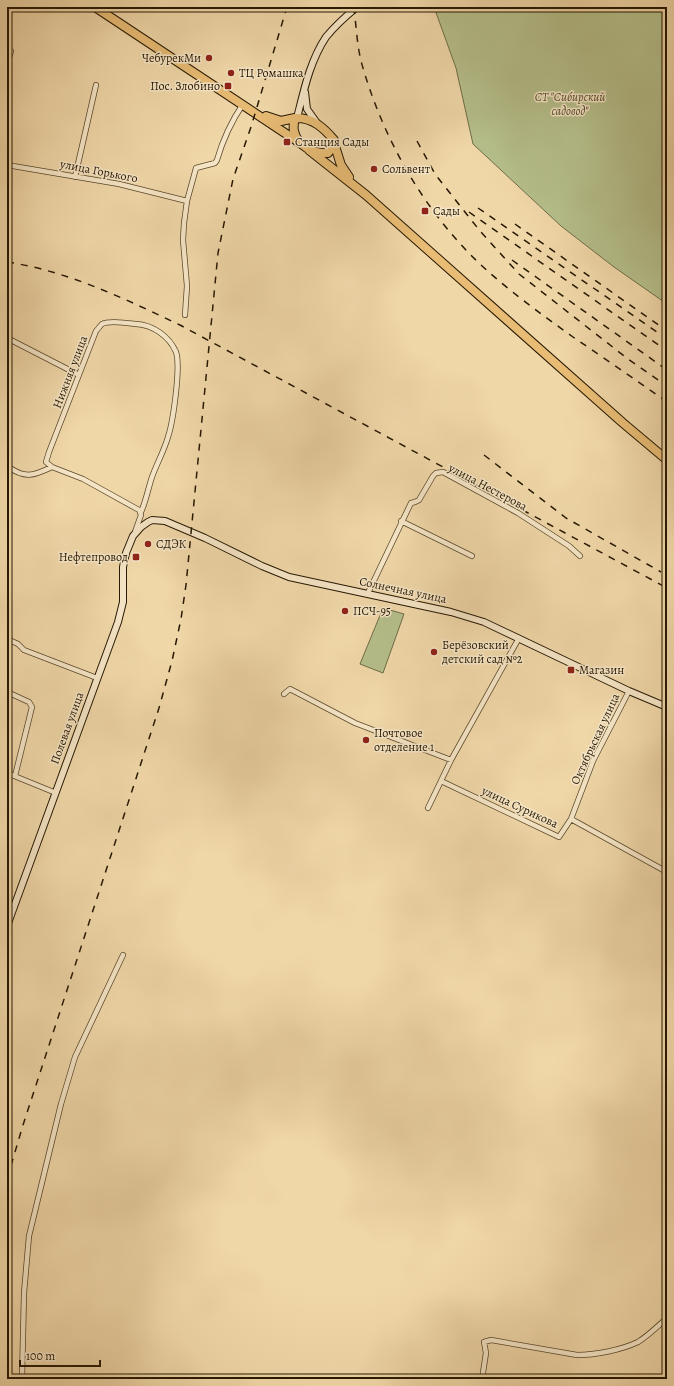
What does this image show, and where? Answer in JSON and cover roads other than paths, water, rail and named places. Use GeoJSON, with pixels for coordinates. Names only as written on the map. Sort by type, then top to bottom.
{"type":"FeatureCollection","features":[{"type":"Feature","properties":{"kind":"highway"},"geometry":{"type":"LineString","coordinates":[[95,7],[105,10],[300,143],[366,195],[623,423],[667,460]]}},
{"type":"Feature","properties":{"kind":"highway"},"geometry":{"type":"LineString","coordinates":[[257,114],[280,121],[296,118],[309,120],[319,125],[334,140],[341,165],[349,178],[366,195]]}},
{"type":"Feature","properties":{"kind":"highway"},"geometry":{"type":"LineString","coordinates":[[296,118],[294,132],[300,143]]}},
{"type":"Feature","properties":{"kind":"highway"},"geometry":{"type":"LineString","coordinates":[[309,150],[328,153],[333,146],[334,140]]}},
{"type":"Feature","properties":{"kind":"street"},"geometry":{"type":"LineString","coordinates":[[296,118],[305,86],[316,56],[327,37],[339,23],[357,7]]}},
{"type":"Feature","properties":{"kind":"street"},"geometry":{"type":"LineString","coordinates":[[7,64],[11,51]]}},
{"type":"Feature","properties":{"kind":"street"},"geometry":{"type":"LineString","coordinates":[[75,177],[96,86]]}},
{"type":"Feature","properties":{"kind":"street"},"geometry":{"type":"LineString","coordinates":[[305,86],[307,109],[319,125]]}},
{"type":"Feature","properties":{"kind":"street"},"geometry":{"type":"LineString","coordinates":[[185,315],[187,286],[183,240],[187,200],[196,168],[215,162],[233,119],[243,104]]}},
{"type":"Feature","properties":{"kind":"street","name":"улица Горького"},"geometry":{"type":"LineString","coordinates":[[7,165],[119,184],[187,200]]}},
{"type":"Feature","properties":{"kind":"street","name":"Нижняя улица"},"geometry":{"type":"LineString","coordinates":[[52,467],[46,462],[49,452],[96,331],[103,323],[109,322],[142,324],[162,333],[176,351],[178,358],[176,395],[169,436],[152,477],[141,512]]}},
{"type":"Feature","properties":{"kind":"street"},"geometry":{"type":"LineString","coordinates":[[7,338],[79,375]]}},
{"type":"Feature","properties":{"kind":"street"},"geometry":{"type":"LineString","coordinates":[[7,466],[14,471],[25,475],[34,474],[52,467],[83,479],[137,508],[141,512],[133,536]]}},
{"type":"Feature","properties":{"kind":"street","name":"улица Нестерова"},"geometry":{"type":"LineString","coordinates":[[368,593],[411,503],[419,500],[433,476],[443,472],[518,513],[569,546],[580,556]]}},
{"type":"Feature","properties":{"kind":"street","name":"Солнечная улица"},"geometry":{"type":"LineString","coordinates":[[133,536],[141,527],[152,520],[166,521],[289,577],[451,612],[484,622],[667,707]]}},
{"type":"Feature","properties":{"kind":"street"},"geometry":{"type":"LineString","coordinates":[[401,522],[472,556]]}},
{"type":"Feature","properties":{"kind":"street","name":"Полевая улица"},"geometry":{"type":"LineString","coordinates":[[7,926],[122,612],[124,598],[123,567],[126,553],[133,536]]}},
{"type":"Feature","properties":{"kind":"street"},"geometry":{"type":"LineString","coordinates":[[428,808],[451,760],[519,638]]}},
{"type":"Feature","properties":{"kind":"street"},"geometry":{"type":"LineString","coordinates":[[7,639],[20,645],[24,650],[97,678]]}},
{"type":"Feature","properties":{"kind":"street"},"geometry":{"type":"LineString","coordinates":[[284,694],[290,689],[355,723],[451,760]]}},
{"type":"Feature","properties":{"kind":"street","name":"Октябрьская улица"},"geometry":{"type":"LineString","coordinates":[[571,819],[593,761],[629,690]]}},
{"type":"Feature","properties":{"kind":"street"},"geometry":{"type":"LineString","coordinates":[[7,692],[29,702],[32,707],[15,776]]}},
{"type":"Feature","properties":{"kind":"street"},"geometry":{"type":"LineString","coordinates":[[7,773],[56,793]]}},
{"type":"Feature","properties":{"kind":"street","name":"улица Сурикова"},"geometry":{"type":"LineString","coordinates":[[441,781],[559,837],[571,819],[667,870]]}},
{"type":"Feature","properties":{"kind":"street"},"geometry":{"type":"LineString","coordinates":[[22,1379],[24,1293],[31,1229],[61,1104],[74,1057],[123,955]]}},
{"type":"Feature","properties":{"kind":"street"},"geometry":{"type":"LineString","coordinates":[[482,1379],[486,1353],[484,1342],[492,1340],[577,1355],[591,1355],[610,1351],[638,1342],[667,1318]]}},
{"type":"Feature","properties":{"kind":"railway"},"geometry":{"type":"LineString","coordinates":[[7,1179],[23,1125],[159,708],[172,661],[181,619],[186,585],[218,253],[233,179],[251,127],[287,7]]}},
{"type":"Feature","properties":{"kind":"railway"},"geometry":{"type":"LineString","coordinates":[[354,7],[361,61],[380,117],[407,171],[440,220],[459,243],[480,264],[514,293],[573,337],[667,402]]}},
{"type":"Feature","properties":{"kind":"railway"},"geometry":{"type":"LineString","coordinates":[[417,141],[435,174],[480,231],[519,274],[628,359],[667,386]]}},
{"type":"Feature","properties":{"kind":"railway"},"geometry":{"type":"LineString","coordinates":[[478,208],[667,339]]}},
{"type":"Feature","properties":{"kind":"railway"},"geometry":{"type":"LineString","coordinates":[[469,212],[667,351]]}},
{"type":"Feature","properties":{"kind":"railway"},"geometry":{"type":"LineString","coordinates":[[515,224],[667,331]]}},
{"type":"Feature","properties":{"kind":"railway"},"geometry":{"type":"LineString","coordinates":[[512,260],[667,370]]}},
{"type":"Feature","properties":{"kind":"railway"},"geometry":{"type":"LineString","coordinates":[[7,262],[52,272],[96,287],[180,325],[667,588]]}},
{"type":"Feature","properties":{"kind":"railway"},"geometry":{"type":"LineString","coordinates":[[484,455],[566,518],[661,572]]}},
{"type":"Feature","properties":{"kind":"place","name":"ЧебурекМи"},"geometry":{"type":"Point","coordinates":[209,58]}},
{"type":"Feature","properties":{"kind":"place","name":"ТЦ Ромашка"},"geometry":{"type":"Point","coordinates":[231,73]}},
{"type":"Feature","properties":{"kind":"place","name":"Пос. Злобино"},"geometry":{"type":"Point","coordinates":[228,86]}},
{"type":"Feature","properties":{"kind":"place","name":"Станция Сады"},"geometry":{"type":"Point","coordinates":[287,142]}},
{"type":"Feature","properties":{"kind":"place","name":"Сольвент"},"geometry":{"type":"Point","coordinates":[374,169]}},
{"type":"Feature","properties":{"kind":"place","name":"Сады"},"geometry":{"type":"Point","coordinates":[425,211]}},
{"type":"Feature","properties":{"kind":"place","name":"СДЭК"},"geometry":{"type":"Point","coordinates":[148,544]}},
{"type":"Feature","properties":{"kind":"place","name":"Нефтепровод"},"geometry":{"type":"Point","coordinates":[136,557]}},
{"type":"Feature","properties":{"kind":"place","name":"ПСЧ-95"},"geometry":{"type":"Point","coordinates":[345,611]}},
{"type":"Feature","properties":{"kind":"place","name":"Берёзовский детский сад №2"},"geometry":{"type":"Point","coordinates":[434,652]}},
{"type":"Feature","properties":{"kind":"place","name":"Магазин"},"geometry":{"type":"Point","coordinates":[571,670]}},
{"type":"Feature","properties":{"kind":"place","name":"Почтовое отделение 1"},"geometry":{"type":"Point","coordinates":[366,740]}},
{"type":"Feature","properties":{"kind":"park label","name":"СТ \"Сибирский садовод\""},"geometry":{"type":"Point","coordinates":[570,104]}}]}
